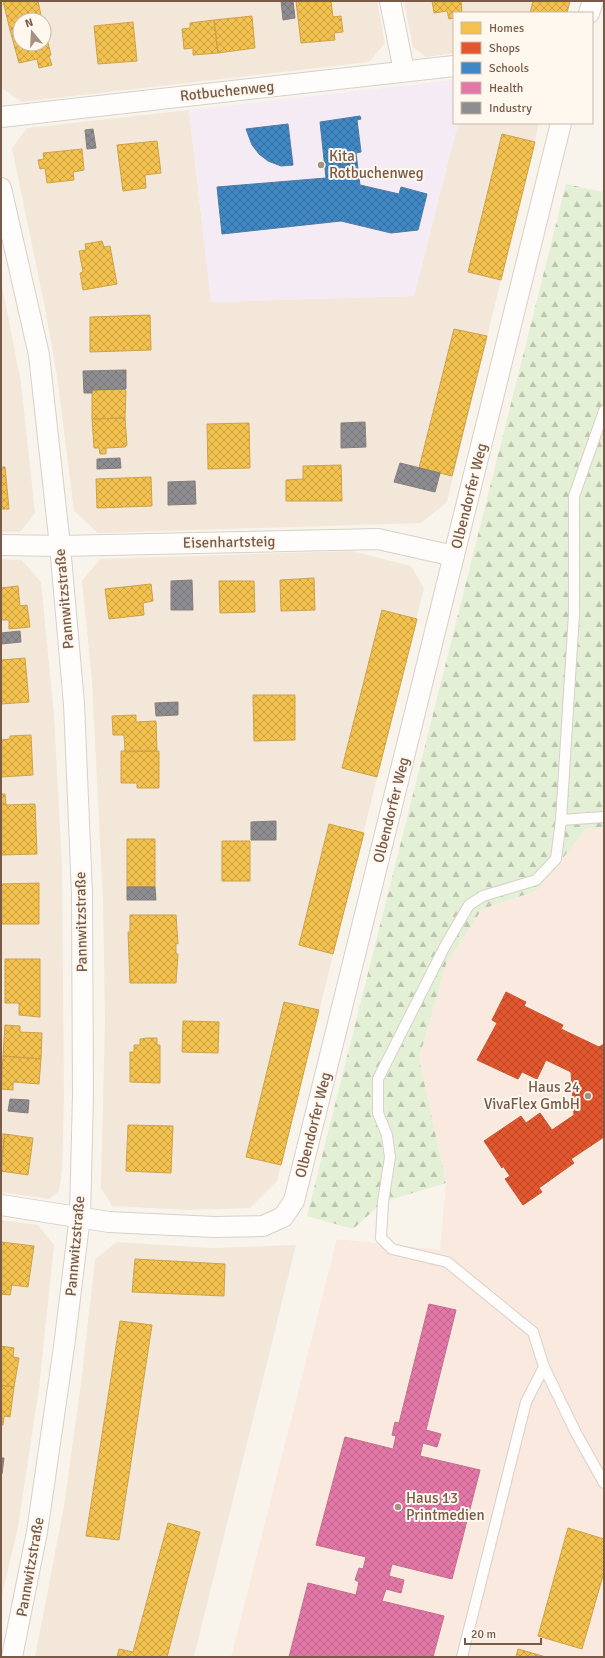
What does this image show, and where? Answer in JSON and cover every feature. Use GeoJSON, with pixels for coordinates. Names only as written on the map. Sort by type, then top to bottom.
{"type":"FeatureCollection","features":[{"type":"Feature","properties":{"kind":"street"},"geometry":{"type":"LineString","coordinates":[[390,1],[404,71]]}},
{"type":"Feature","properties":{"kind":"street"},"geometry":{"type":"LineString","coordinates":[[589,12],[593,1]]}},
{"type":"Feature","properties":{"kind":"street","name":"Rotbuchenweg"},"geometry":{"type":"LineString","coordinates":[[1,117],[453,66]]}},
{"type":"Feature","properties":{"kind":"street","name":"Olbendorfer Weg"},"geometry":{"type":"LineString","coordinates":[[1,1206],[80,1216],[109,1222],[215,1227],[263,1226],[284,1217],[294,1201],[561,124]]}},
{"type":"Feature","properties":{"kind":"street","name":"Pannwitzstraße"},"geometry":{"type":"LineString","coordinates":[[1,188],[39,355],[60,546],[74,704],[82,894],[83,1095],[80,1216],[64,1347],[38,1524],[12,1657]]}},
{"type":"Feature","properties":{"kind":"street","name":"Eisenhartsteig"},"geometry":{"type":"LineString","coordinates":[[1,545],[60,546],[378,539],[454,556]]}},
{"type":"Feature","properties":{"kind":"lane"},"geometry":{"type":"LineString","coordinates":[[604,411],[574,496],[574,614],[561,820],[556,859],[536,880],[483,896],[469,904],[445,946],[378,1079],[378,1113],[387,1135],[390,1157],[383,1202],[381,1238],[392,1249],[447,1262],[533,1332],[544,1367],[576,1433],[604,1482]]}},
{"type":"Feature","properties":{"kind":"lane"},"geometry":{"type":"LineString","coordinates":[[561,820],[604,817]]}},
{"type":"Feature","properties":{"kind":"lane"},"geometry":{"type":"LineString","coordinates":[[462,1657],[526,1402],[544,1367]]}},
{"type":"Feature","properties":{"kind":"shaded area"},"geometry":{"type":"Polygon","coordinates":[[[1,1],[377,1],[385,43],[369,62],[21,102],[1,87],[1,1]]]}},
{"type":"Feature","properties":{"kind":"shaded area"},"geometry":{"type":"Polygon","coordinates":[[[404,1],[570,1],[567,12],[453,12],[453,53],[426,57],[413,47],[404,1]]]}},
{"type":"Feature","properties":{"kind":"shaded area","name":"Kita Rotbuchenweg"},"geometry":{"type":"Polygon","coordinates":[[[453,80],[453,124],[458,124],[414,296],[211,302],[189,110],[453,80]]]}},
{"type":"Feature","properties":{"kind":"shaded area"},"geometry":{"type":"Polygon","coordinates":[[[189,110],[211,302],[414,296],[458,124],[539,124],[447,502],[421,523],[98,533],[74,511],[57,376],[45,308],[12,148],[27,128],[189,110]]]}},
{"type":"Feature","properties":{"kind":"shaded area"},"geometry":{"type":"Polygon","coordinates":[[[1,280],[21,383],[35,513],[20,532],[1,532],[1,280]]]}},
{"type":"Feature","properties":{"kind":"shaded area"},"geometry":{"type":"Polygon","coordinates":[[[352,551],[411,566],[424,588],[277,1181],[250,1208],[188,1210],[112,1206],[101,1188],[105,1020],[103,900],[92,681],[82,581],[100,559],[352,551]]]}},
{"type":"Feature","properties":{"kind":"shaded area"},"geometry":{"type":"Polygon","coordinates":[[[1,559],[22,560],[41,582],[54,715],[62,867],[64,1101],[62,1170],[59,1191],[49,1199],[1,1192],[1,559]]]}},
{"type":"Feature","properties":{"kind":"shaded area"},"geometry":{"type":"Polygon","coordinates":[[[604,827],[604,1657],[231,1657],[337,1239],[440,1250],[446,1183],[419,1058],[446,964],[482,909],[536,891],[586,829],[604,827]]]}},
{"type":"Feature","properties":{"kind":"shaded area"},"geometry":{"type":"Polygon","coordinates":[[[1,1220],[38,1225],[54,1245],[39,1388],[18,1527],[1,1600],[1,1220]]]}},
{"type":"Feature","properties":{"kind":"shaded area"},"geometry":{"type":"Polygon","coordinates":[[[117,1242],[210,1248],[296,1245],[194,1657],[35,1657],[64,1506],[81,1383],[95,1259],[117,1242]]]}},
{"type":"Feature","properties":{"kind":"green space"},"geometry":{"type":"Polygon","coordinates":[[[566,184],[604,192],[604,827],[586,829],[536,891],[482,909],[446,964],[419,1058],[446,1183],[383,1202],[353,1229],[307,1216],[566,184]]]}},
{"type":"Feature","properties":{"kind":"building: Homes"},"geometry":{"type":"Polygon","coordinates":[[[3,1],[38,1],[40,12],[12,12],[12,30],[10,30],[3,1]]]}},
{"type":"Feature","properties":{"kind":"building: Homes"},"geometry":{"type":"Polygon","coordinates":[[[296,1],[331,1],[333,17],[341,16],[343,32],[334,33],[335,40],[301,43],[296,1]]]}},
{"type":"Feature","properties":{"kind":"building: Homes"},"geometry":{"type":"Polygon","coordinates":[[[432,1],[461,1],[462,12],[453,12],[453,18],[449,19],[447,11],[434,13],[432,1]]]}},
{"type":"Feature","properties":{"kind":"building: Homes"},"geometry":{"type":"Polygon","coordinates":[[[533,1],[570,1],[567,12],[530,12],[533,1]]]}},
{"type":"Feature","properties":{"kind":"building: Homes"},"geometry":{"type":"Polygon","coordinates":[[[252,16],[255,48],[218,53],[214,20],[252,16]]]}},
{"type":"Feature","properties":{"kind":"building: Homes"},"geometry":{"type":"Polygon","coordinates":[[[214,20],[218,53],[193,55],[193,48],[184,49],[182,29],[190,28],[190,23],[214,20]]]}},
{"type":"Feature","properties":{"kind":"building: Homes"},"geometry":{"type":"Polygon","coordinates":[[[133,22],[137,61],[98,64],[94,26],[133,22]]]}},
{"type":"Feature","properties":{"kind":"building: Homes"},"geometry":{"type":"Polygon","coordinates":[[[16,52],[50,52],[51,55],[49,56],[52,65],[39,68],[37,59],[19,63],[16,52]]]}},
{"type":"Feature","properties":{"kind":"building: Homes"},"geometry":{"type":"Polygon","coordinates":[[[502,134],[535,142],[501,280],[468,272],[502,134]]]}},
{"type":"Feature","properties":{"kind":"building: Homes"},"geometry":{"type":"Polygon","coordinates":[[[157,141],[161,173],[145,175],[146,188],[123,191],[117,145],[157,141]]]}},
{"type":"Feature","properties":{"kind":"building: Homes"},"geometry":{"type":"Polygon","coordinates":[[[82,149],[84,170],[73,172],[74,180],[47,183],[45,168],[40,169],[38,160],[44,159],[43,153],[82,149]]]}},
{"type":"Feature","properties":{"kind":"building: Homes"},"geometry":{"type":"Polygon","coordinates":[[[102,241],[104,247],[110,246],[117,284],[83,290],[80,273],[83,272],[79,251],[86,250],[85,244],[102,241]]]}},
{"type":"Feature","properties":{"kind":"building: Homes"},"geometry":{"type":"Polygon","coordinates":[[[150,315],[151,350],[90,352],[90,317],[150,315]]]}},
{"type":"Feature","properties":{"kind":"building: Homes"},"geometry":{"type":"Polygon","coordinates":[[[454,329],[487,336],[452,476],[419,468],[454,329]]]}},
{"type":"Feature","properties":{"kind":"building: Homes"},"geometry":{"type":"Polygon","coordinates":[[[124,389],[126,391],[125,418],[92,419],[92,390],[124,389]]]}},
{"type":"Feature","properties":{"kind":"building: Homes"},"geometry":{"type":"Polygon","coordinates":[[[125,418],[127,445],[125,447],[106,448],[106,454],[100,454],[99,448],[94,448],[92,419],[125,418]]]}},
{"type":"Feature","properties":{"kind":"building: Homes"},"geometry":{"type":"Polygon","coordinates":[[[249,423],[250,468],[208,469],[207,424],[249,423]]]}},
{"type":"Feature","properties":{"kind":"building: Homes"},"geometry":{"type":"Polygon","coordinates":[[[341,465],[342,501],[286,501],[286,480],[303,479],[303,466],[341,465]]]}},
{"type":"Feature","properties":{"kind":"building: Homes"},"geometry":{"type":"Polygon","coordinates":[[[1,467],[5,467],[9,509],[1,509],[1,467]]]}},
{"type":"Feature","properties":{"kind":"building: Homes"},"geometry":{"type":"Polygon","coordinates":[[[151,477],[152,506],[97,508],[96,479],[151,477]]]}},
{"type":"Feature","properties":{"kind":"building: Homes"},"geometry":{"type":"Polygon","coordinates":[[[314,578],[315,610],[281,611],[280,580],[314,578]]]}},
{"type":"Feature","properties":{"kind":"building: Homes"},"geometry":{"type":"Polygon","coordinates":[[[219,581],[254,581],[255,612],[220,613],[219,581]]]}},
{"type":"Feature","properties":{"kind":"building: Homes"},"geometry":{"type":"Polygon","coordinates":[[[151,584],[153,601],[143,603],[144,615],[109,619],[105,589],[151,584]]]}},
{"type":"Feature","properties":{"kind":"building: Homes"},"geometry":{"type":"Polygon","coordinates":[[[18,586],[20,606],[27,605],[30,627],[9,629],[9,620],[1,620],[1,588],[18,586]]]}},
{"type":"Feature","properties":{"kind":"building: Homes"},"geometry":{"type":"Polygon","coordinates":[[[382,610],[417,619],[377,777],[342,768],[382,610]]]}},
{"type":"Feature","properties":{"kind":"building: Homes"},"geometry":{"type":"Polygon","coordinates":[[[25,658],[29,702],[1,704],[1,660],[25,658]]]}},
{"type":"Feature","properties":{"kind":"building: Homes"},"geometry":{"type":"Polygon","coordinates":[[[253,695],[295,695],[295,740],[254,741],[253,695]]]}},
{"type":"Feature","properties":{"kind":"building: Homes"},"geometry":{"type":"Polygon","coordinates":[[[136,715],[136,722],[156,721],[157,751],[125,752],[124,735],[113,735],[112,716],[136,715]]]}},
{"type":"Feature","properties":{"kind":"building: Homes"},"geometry":{"type":"Polygon","coordinates":[[[31,735],[33,775],[1,777],[1,740],[10,739],[10,736],[31,735]]]}},
{"type":"Feature","properties":{"kind":"building: Homes"},"geometry":{"type":"Polygon","coordinates":[[[121,751],[159,751],[159,788],[137,788],[137,783],[121,783],[121,751]]]}},
{"type":"Feature","properties":{"kind":"building: Homes"},"geometry":{"type":"Polygon","coordinates":[[[1,794],[5,794],[6,805],[35,804],[37,854],[1,855],[1,794]]]}},
{"type":"Feature","properties":{"kind":"building: Homes"},"geometry":{"type":"Polygon","coordinates":[[[329,824],[364,833],[333,954],[299,945],[329,824]]]}},
{"type":"Feature","properties":{"kind":"building: Homes"},"geometry":{"type":"Polygon","coordinates":[[[127,839],[155,839],[155,887],[127,887],[127,839]]]}},
{"type":"Feature","properties":{"kind":"building: Homes"},"geometry":{"type":"Polygon","coordinates":[[[222,841],[250,841],[250,881],[222,881],[222,841]]]}},
{"type":"Feature","properties":{"kind":"building: Homes"},"geometry":{"type":"Polygon","coordinates":[[[39,883],[39,924],[1,924],[1,884],[39,883]]]}},
{"type":"Feature","properties":{"kind":"building: Homes"},"geometry":{"type":"Polygon","coordinates":[[[130,915],[176,915],[178,944],[176,943],[176,954],[178,954],[176,983],[130,983],[128,932],[130,932],[130,915]]]}},
{"type":"Feature","properties":{"kind":"building: Homes"},"geometry":{"type":"Polygon","coordinates":[[[5,959],[40,959],[40,1017],[19,1015],[19,1003],[5,1003],[5,959]]]}},
{"type":"Feature","properties":{"kind":"building: Homes"},"geometry":{"type":"Polygon","coordinates":[[[284,1002],[319,1010],[281,1165],[246,1157],[284,1002]]]}},
{"type":"Feature","properties":{"kind":"building: Homes"},"geometry":{"type":"Polygon","coordinates":[[[183,1021],[219,1022],[218,1053],[182,1052],[183,1021]]]}},
{"type":"Feature","properties":{"kind":"building: Homes"},"geometry":{"type":"Polygon","coordinates":[[[5,1025],[20,1026],[20,1032],[42,1033],[41,1059],[3,1056],[5,1025]]]}},
{"type":"Feature","properties":{"kind":"building: Homes"},"geometry":{"type":"Polygon","coordinates":[[[157,1038],[157,1045],[160,1045],[160,1083],[130,1082],[130,1052],[134,1052],[134,1045],[140,1045],[140,1039],[157,1038]]]}},
{"type":"Feature","properties":{"kind":"building: Homes"},"geometry":{"type":"Polygon","coordinates":[[[3,1056],[41,1059],[39,1084],[13,1082],[13,1090],[1,1089],[3,1056]]]}},
{"type":"Feature","properties":{"kind":"building: Homes"},"geometry":{"type":"Polygon","coordinates":[[[128,1125],[173,1126],[171,1173],[126,1171],[128,1125]]]}},
{"type":"Feature","properties":{"kind":"building: Homes"},"geometry":{"type":"Polygon","coordinates":[[[1,1134],[5,1134],[1,1162],[1,1134]]]}},
{"type":"Feature","properties":{"kind":"building: Homes"},"geometry":{"type":"Polygon","coordinates":[[[5,1134],[33,1138],[28,1175],[1,1171],[5,1134]]]}},
{"type":"Feature","properties":{"kind":"building: Homes"},"geometry":{"type":"Polygon","coordinates":[[[1,1242],[34,1246],[28,1287],[12,1285],[10,1295],[1,1294],[1,1242]]]}},
{"type":"Feature","properties":{"kind":"building: Homes"},"geometry":{"type":"Polygon","coordinates":[[[135,1259],[225,1264],[224,1296],[132,1292],[135,1259]]]}},
{"type":"Feature","properties":{"kind":"building: Homes"},"geometry":{"type":"Polygon","coordinates":[[[120,1321],[152,1325],[119,1540],[86,1536],[120,1321]]]}},
{"type":"Feature","properties":{"kind":"building: Homes"},"geometry":{"type":"Polygon","coordinates":[[[1,1346],[14,1348],[13,1357],[19,1358],[14,1387],[1,1385],[1,1346]]]}},
{"type":"Feature","properties":{"kind":"building: Homes"},"geometry":{"type":"Polygon","coordinates":[[[1,1385],[14,1387],[10,1417],[4,1416],[3,1425],[1,1425],[1,1385]]]}},
{"type":"Feature","properties":{"kind":"building: Homes"},"geometry":{"type":"Polygon","coordinates":[[[168,1523],[200,1532],[167,1657],[117,1657],[119,1649],[133,1652],[168,1523]]]}},
{"type":"Feature","properties":{"kind":"building: Homes"},"geometry":{"type":"Polygon","coordinates":[[[568,1528],[604,1539],[604,1572],[582,1649],[538,1636],[568,1528]]]}},
{"type":"Feature","properties":{"kind":"building: Homes"},"geometry":{"type":"Polygon","coordinates":[[[518,1649],[546,1657],[516,1657],[518,1649]]]}},
{"type":"Feature","properties":{"kind":"building: Shops","name":"Haus 24 VivaFlex GmbH"},"geometry":{"type":"Polygon","coordinates":[[[506,992],[526,1002],[524,1006],[563,1025],[561,1029],[599,1047],[604,1044],[604,1137],[571,1159],[574,1163],[539,1188],[542,1192],[523,1205],[505,1179],[510,1176],[503,1166],[502,1168],[484,1141],[521,1116],[526,1123],[540,1113],[552,1130],[574,1115],[571,1072],[546,1060],[537,1079],[522,1072],[518,1079],[477,1060],[497,1023],[492,1020],[506,992]]]}},
{"type":"Feature","properties":{"kind":"building: Schools"},"geometry":{"type":"Polygon","coordinates":[[[360,116],[361,119],[357,120],[361,152],[356,153],[360,185],[399,194],[401,187],[427,194],[418,230],[391,233],[341,221],[222,234],[217,187],[326,178],[320,122],[360,116]]]}},
{"type":"Feature","properties":{"kind":"building: Schools"},"geometry":{"type":"Polygon","coordinates":[[[288,124],[293,165],[281,166],[268,161],[259,154],[252,145],[246,129],[288,124]]]}},
{"type":"Feature","properties":{"kind":"building: Health","name":"Haus 13 Printmedien"},"geometry":{"type":"Polygon","coordinates":[[[429,1304],[456,1310],[426,1430],[441,1434],[437,1447],[423,1443],[420,1456],[480,1470],[452,1579],[392,1564],[389,1576],[404,1580],[401,1593],[386,1589],[382,1601],[444,1616],[433,1657],[289,1657],[308,1583],[356,1595],[359,1582],[355,1580],[359,1568],[363,1569],[366,1557],[316,1545],[345,1437],[393,1449],[396,1436],[392,1435],[395,1422],[399,1423],[429,1304]]]}},
{"type":"Feature","properties":{"kind":"building: Industry"},"geometry":{"type":"Polygon","coordinates":[[[281,1],[293,1],[295,18],[283,20],[281,1]]]}},
{"type":"Feature","properties":{"kind":"building: Industry"},"geometry":{"type":"Polygon","coordinates":[[[93,129],[96,148],[87,149],[85,130],[93,129]]]}},
{"type":"Feature","properties":{"kind":"building: Industry"},"geometry":{"type":"Polygon","coordinates":[[[126,370],[126,389],[92,390],[92,393],[84,393],[83,371],[126,370]]]}},
{"type":"Feature","properties":{"kind":"building: Industry"},"geometry":{"type":"Polygon","coordinates":[[[365,422],[366,447],[341,448],[341,423],[365,422]]]}},
{"type":"Feature","properties":{"kind":"building: Industry"},"geometry":{"type":"Polygon","coordinates":[[[120,458],[121,468],[97,469],[97,459],[120,458]]]}},
{"type":"Feature","properties":{"kind":"building: Industry"},"geometry":{"type":"Polygon","coordinates":[[[400,463],[440,473],[435,492],[394,482],[400,463]]]}},
{"type":"Feature","properties":{"kind":"building: Industry"},"geometry":{"type":"Polygon","coordinates":[[[195,481],[196,504],[168,505],[168,482],[195,481]]]}},
{"type":"Feature","properties":{"kind":"building: Industry"},"geometry":{"type":"Polygon","coordinates":[[[192,580],[193,610],[171,610],[171,581],[192,580]]]}},
{"type":"Feature","properties":{"kind":"building: Industry"},"geometry":{"type":"Polygon","coordinates":[[[20,631],[21,642],[1,644],[1,633],[20,631]]]}},
{"type":"Feature","properties":{"kind":"building: Industry"},"geometry":{"type":"Polygon","coordinates":[[[178,702],[178,715],[156,716],[155,703],[178,702]]]}},
{"type":"Feature","properties":{"kind":"building: Industry"},"geometry":{"type":"Polygon","coordinates":[[[276,821],[276,840],[251,840],[251,822],[276,821]]]}},
{"type":"Feature","properties":{"kind":"building: Industry"},"geometry":{"type":"Polygon","coordinates":[[[127,887],[155,887],[156,900],[127,900],[127,887]]]}},
{"type":"Feature","properties":{"kind":"building: Industry"},"geometry":{"type":"Polygon","coordinates":[[[10,1099],[29,1100],[28,1113],[8,1111],[10,1099]]]}},
{"type":"Feature","properties":{"kind":"building: Industry"},"geometry":{"type":"Polygon","coordinates":[[[1,1458],[4,1458],[2,1474],[1,1474],[1,1458]]]}},
{"type":"Feature","properties":{"kind":"place","name":"Kita Rotbuchenweg"},"geometry":{"type":"Point","coordinates":[321,165]}},
{"type":"Feature","properties":{"kind":"place","name":"Haus 24 VivaFlex GmbH"},"geometry":{"type":"Point","coordinates":[588,1096]}},
{"type":"Feature","properties":{"kind":"place","name":"Haus 13 Printmedien"},"geometry":{"type":"Point","coordinates":[398,1507]}}]}
